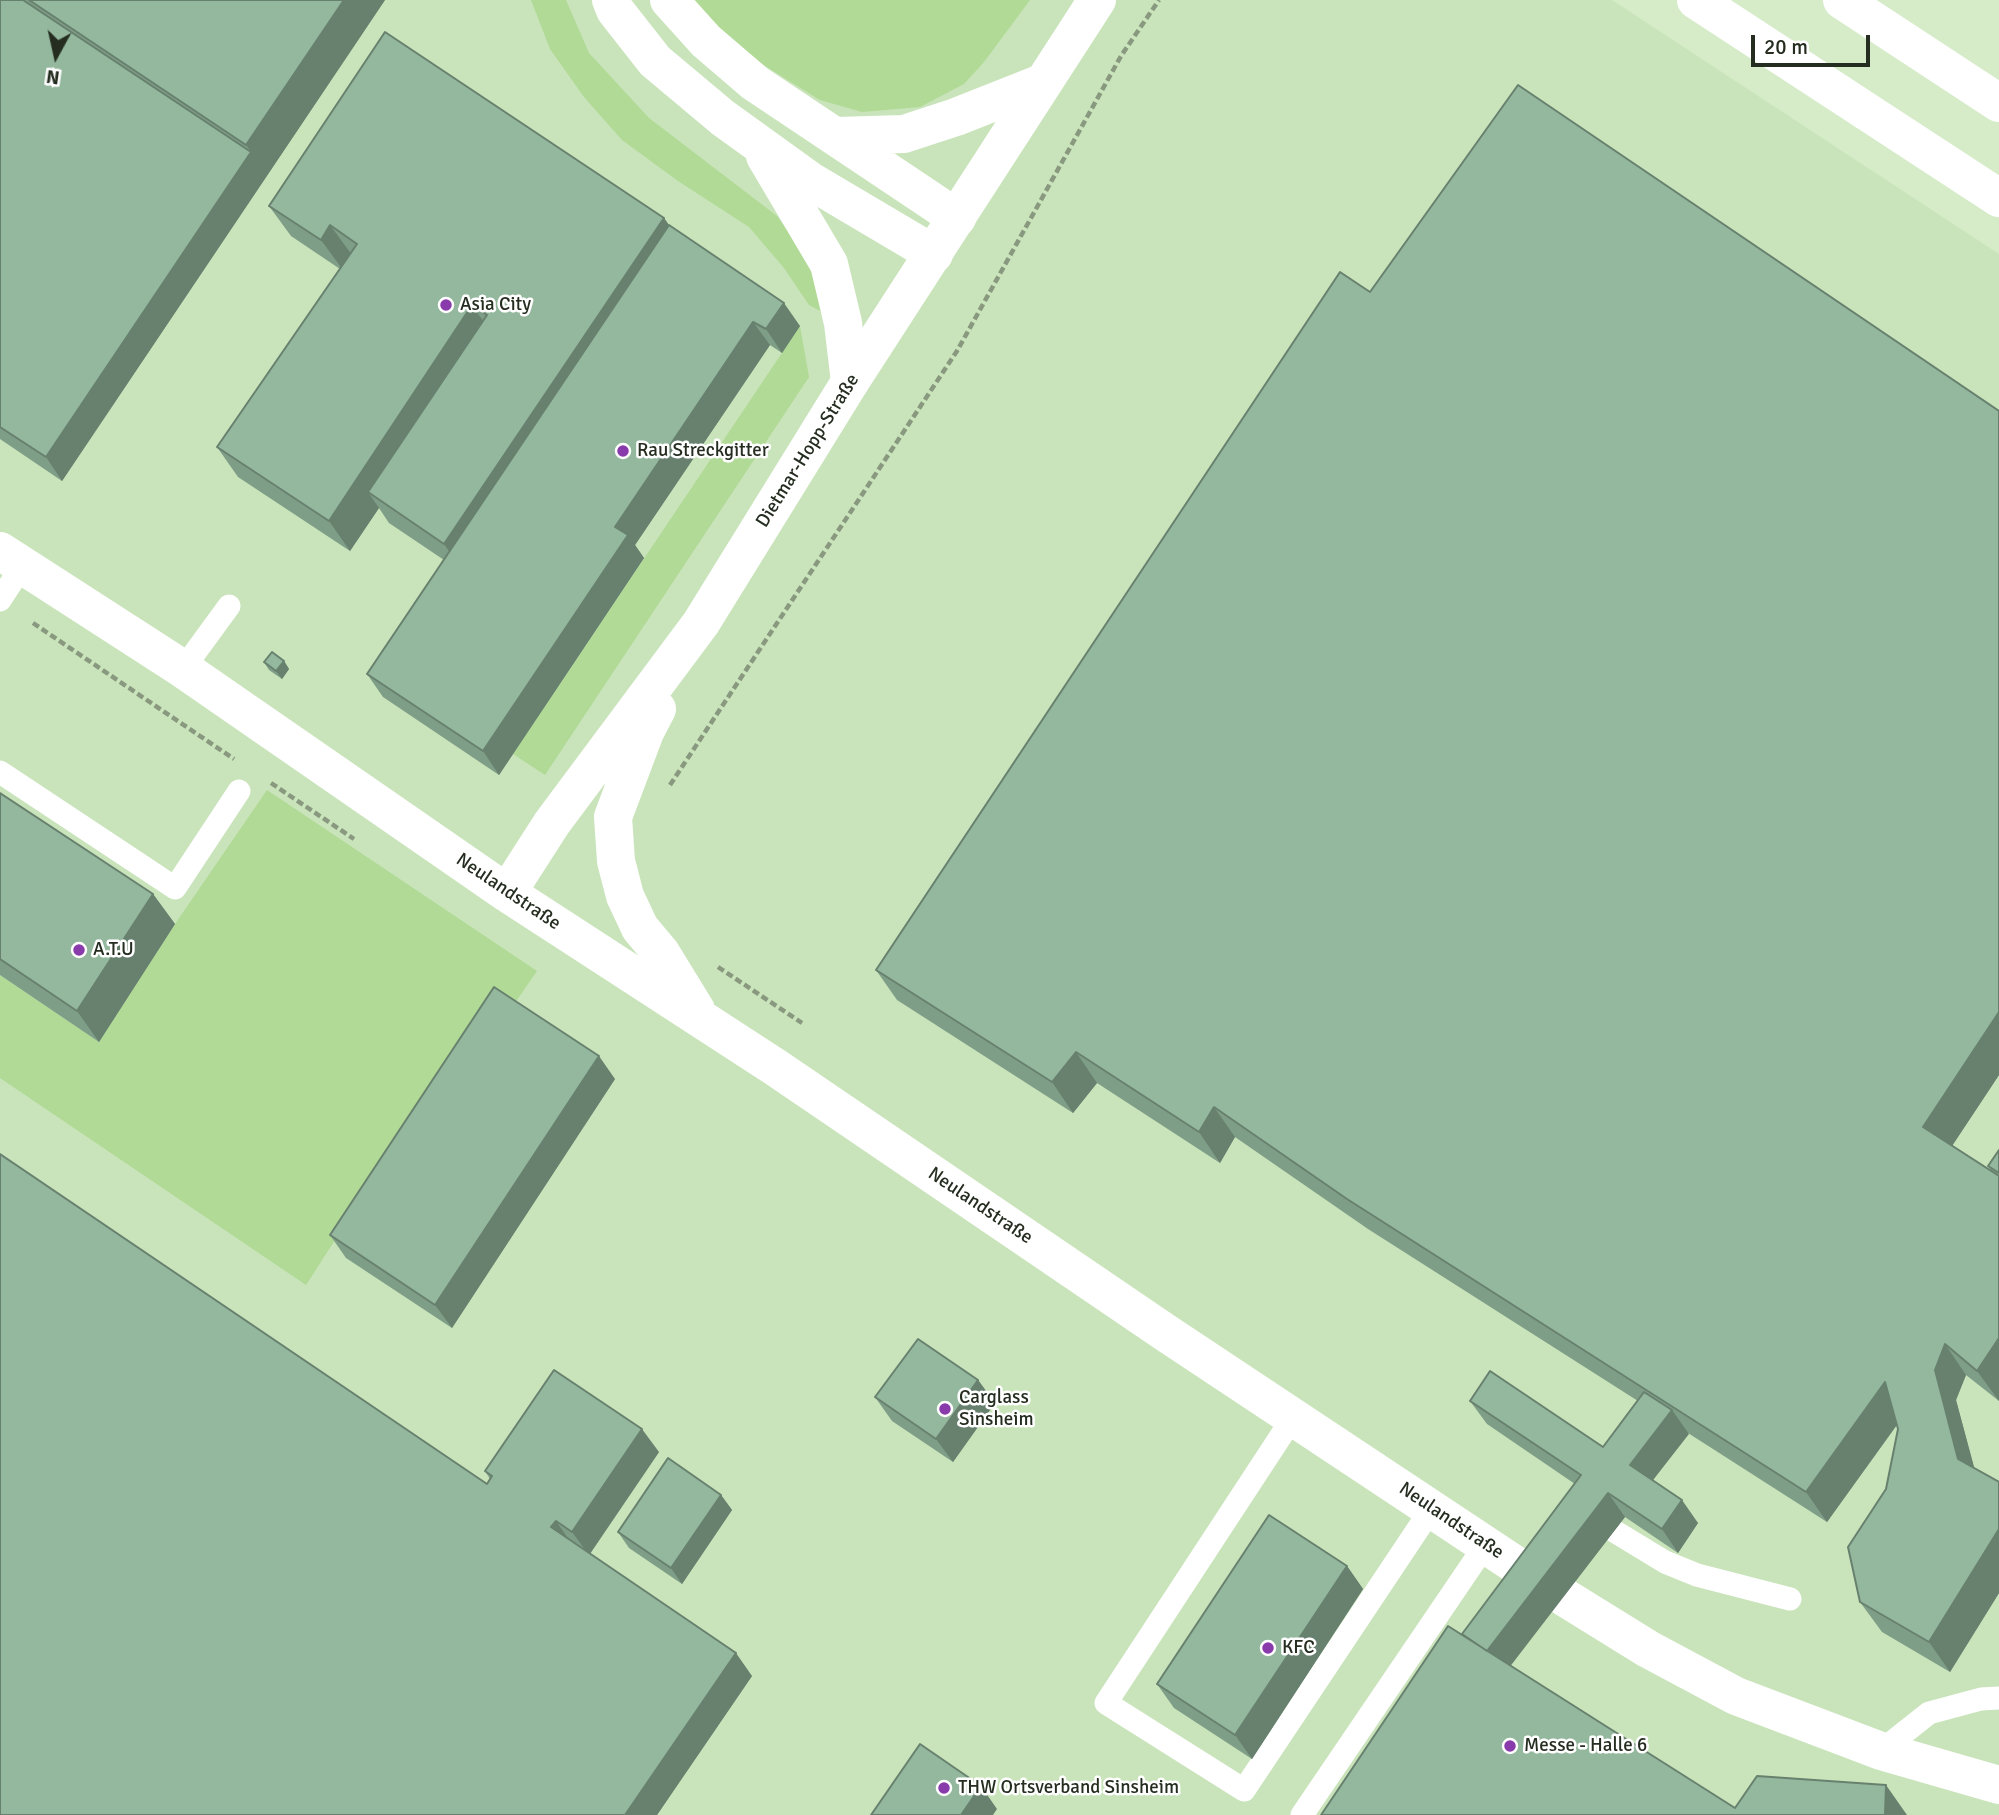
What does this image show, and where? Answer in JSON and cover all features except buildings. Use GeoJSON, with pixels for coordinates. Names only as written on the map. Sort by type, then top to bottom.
{"type":"FeatureCollection","features":[{"type":"Feature","properties":{"kind":"main road"},"geometry":{"type":"LineString","coordinates":[[611,0],[615,10],[655,61],[723,118],[809,180],[934,254]]}},
{"type":"Feature","properties":{"kind":"main road"},"geometry":{"type":"LineString","coordinates":[[669,0],[706,41],[755,83],[957,218]]}},
{"type":"Feature","properties":{"kind":"main road","name":"Dietmar-Hopp-Straße"},"geometry":{"type":"LineString","coordinates":[[507,893],[552,823],[701,623],[850,382],[1097,0]]}},
{"type":"Feature","properties":{"kind":"main road"},"geometry":{"type":"LineString","coordinates":[[1696,0],[1999,198]]}},
{"type":"Feature","properties":{"kind":"main road"},"geometry":{"type":"LineString","coordinates":[[1842,0],[1999,103]]}},
{"type":"Feature","properties":{"kind":"main road"},"geometry":{"type":"LineString","coordinates":[[836,136],[904,134],[1042,83]]}},
{"type":"Feature","properties":{"kind":"main road"},"geometry":{"type":"LineString","coordinates":[[757,142],[829,264],[843,323],[850,382]]}},
{"type":"Feature","properties":{"kind":"main road","name":"Neulandstraße"},"geometry":{"type":"LineString","coordinates":[[11,558],[183,669],[507,893],[775,1067],[1166,1333],[1564,1597],[1648,1648],[1736,1696],[1881,1751],[1999,1784]]}},
{"type":"Feature","properties":{"kind":"main road"},"geometry":{"type":"LineString","coordinates":[[701,623],[645,732],[613,817],[616,861],[625,896],[640,928],[661,953],[703,1021]]}},
{"type":"Feature","properties":{"kind":"lane"},"geometry":{"type":"LineString","coordinates":[[0,600],[11,558]]}},
{"type":"Feature","properties":{"kind":"lane"},"geometry":{"type":"LineString","coordinates":[[183,669],[229,607]]}},
{"type":"Feature","properties":{"kind":"lane"},"geometry":{"type":"LineString","coordinates":[[0,772],[175,888],[239,791]]}},
{"type":"Feature","properties":{"kind":"lane"},"geometry":{"type":"LineString","coordinates":[[1294,1416],[1106,1703],[1244,1790],[1432,1508]]}},
{"type":"Feature","properties":{"kind":"lane"},"geometry":{"type":"LineString","coordinates":[[1614,1531],[1665,1562],[1697,1575],[1790,1599]]}},
{"type":"Feature","properties":{"kind":"lane"},"geometry":{"type":"LineString","coordinates":[[1302,1815],[1486,1544]]}},
{"type":"Feature","properties":{"kind":"lane"},"geometry":{"type":"LineString","coordinates":[[1881,1751],[1929,1713],[1981,1699],[1999,1698]]}},
{"type":"Feature","properties":{"kind":"path"},"geometry":{"type":"LineString","coordinates":[[662,797],[957,351],[1121,56],[1159,0]]}},
{"type":"Feature","properties":{"kind":"path"},"geometry":{"type":"LineString","coordinates":[[23,617],[241,763]]}},
{"type":"Feature","properties":{"kind":"path"},"geometry":{"type":"LineString","coordinates":[[264,779],[355,840]]}},
{"type":"Feature","properties":{"kind":"path"},"geometry":{"type":"LineString","coordinates":[[712,962],[802,1023]]}},
{"type":"Feature","properties":{"kind":"shaded area"},"geometry":{"type":"Polygon","coordinates":[[[0,0],[1612,0],[1999,254],[1999,1815],[0,1815],[0,0]]]}},
{"type":"Feature","properties":{"kind":"shaded area"},"geometry":{"type":"Polygon","coordinates":[[[531,0],[566,0],[589,53],[649,118],[777,216],[811,263],[824,313],[809,305],[784,268],[749,227],[678,181],[622,140],[584,97],[550,49],[531,0]]]}},
{"type":"Feature","properties":{"kind":"shaded area"},"geometry":{"type":"Polygon","coordinates":[[[692,0],[1030,0],[984,62],[964,84],[920,107],[862,112],[820,100],[765,66],[714,26],[692,0]]]}},
{"type":"Feature","properties":{"kind":"shaded area"},"geometry":{"type":"Polygon","coordinates":[[[800,326],[809,377],[545,775],[513,754],[800,326]]]}},
{"type":"Feature","properties":{"kind":"shaded area"},"geometry":{"type":"Polygon","coordinates":[[[267,790],[537,971],[510,1010],[364,1195],[306,1285],[0,1078],[0,975],[99,1042],[175,924],[267,790]]]}},
{"type":"Feature","properties":{"kind":"place","name":"Asia City"},"geometry":{"type":"Point","coordinates":[446,305]}},
{"type":"Feature","properties":{"kind":"place","name":"Rau Streckgitter"},"geometry":{"type":"Point","coordinates":[623,451]}},
{"type":"Feature","properties":{"kind":"place","name":"A.T.U"},"geometry":{"type":"Point","coordinates":[79,950]}},
{"type":"Feature","properties":{"kind":"place","name":"Carglass Sinsheim"},"geometry":{"type":"Point","coordinates":[945,1409]}},
{"type":"Feature","properties":{"kind":"place","name":"KFC"},"geometry":{"type":"Point","coordinates":[1268,1648]}},
{"type":"Feature","properties":{"kind":"place","name":"Messe - Halle 6"},"geometry":{"type":"Point","coordinates":[1510,1746]}},
{"type":"Feature","properties":{"kind":"place","name":"THW Ortsverband Sinsheim"},"geometry":{"type":"Point","coordinates":[944,1788]}}]}
